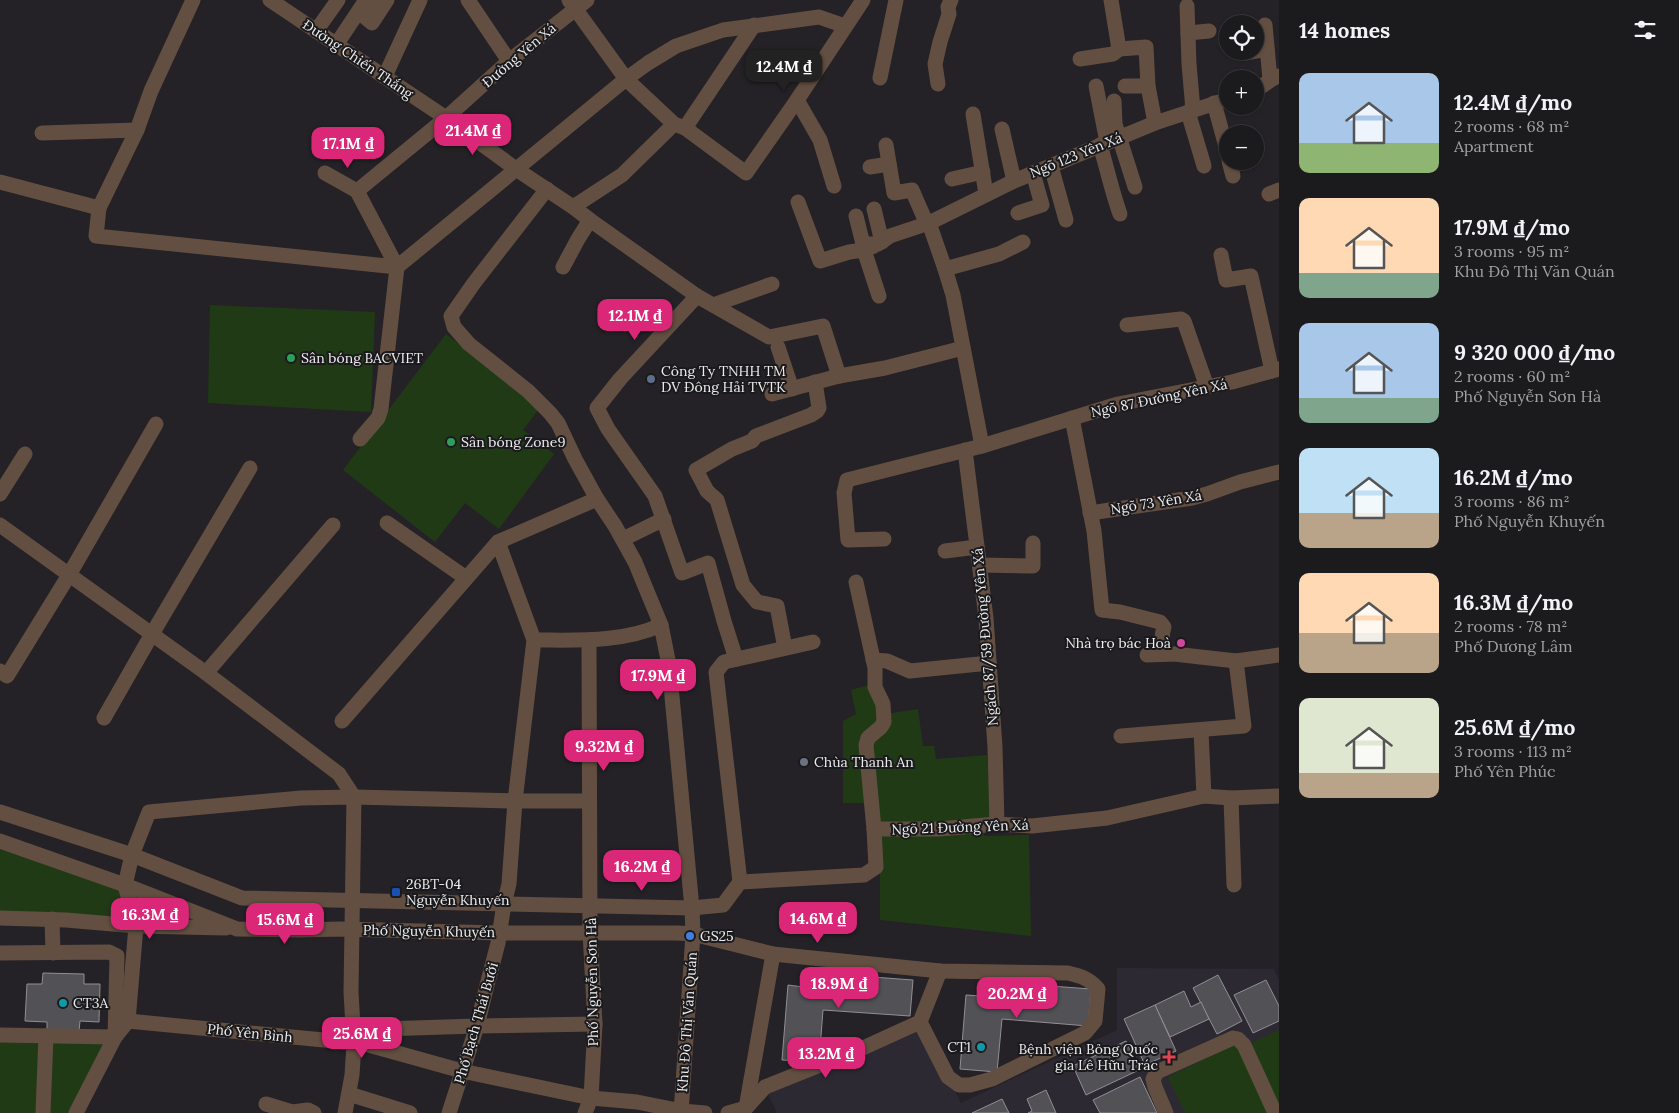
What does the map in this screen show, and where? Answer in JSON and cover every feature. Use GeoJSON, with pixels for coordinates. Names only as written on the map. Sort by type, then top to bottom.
{"type":"FeatureCollection","features":[{"type":"Feature","properties":{"kind":"street"},"geometry":{"type":"LineString","coordinates":[[193,0],[136,130],[99,208],[96,236],[397,267],[626,79],[676,46],[723,30],[754,25],[819,18],[845,26]]}},
{"type":"Feature","properties":{"kind":"street","name":"Đường Chiến Thắng"},"geometry":{"type":"LineString","coordinates":[[270,0],[385,76],[573,206],[697,296],[769,342]]}},
{"type":"Feature","properties":{"kind":"street"},"geometry":{"type":"LineString","coordinates":[[316,31],[339,0],[374,5],[366,18],[372,23],[387,0]]}},
{"type":"Feature","properties":{"kind":"street"},"geometry":{"type":"LineString","coordinates":[[385,76],[420,0]]}},
{"type":"Feature","properties":{"kind":"street"},"geometry":{"type":"LineString","coordinates":[[468,0],[509,61]]}},
{"type":"Feature","properties":{"kind":"street"},"geometry":{"type":"LineString","coordinates":[[577,3],[626,79],[680,126],[746,172],[797,100],[863,0]]}},
{"type":"Feature","properties":{"kind":"street"},"geometry":{"type":"LineString","coordinates":[[880,78],[896,0]]}},
{"type":"Feature","properties":{"kind":"street"},"geometry":{"type":"LineString","coordinates":[[938,84],[935,64],[951,0]]}},
{"type":"Feature","properties":{"kind":"street"},"geometry":{"type":"LineString","coordinates":[[1111,0],[1119,50]]}},
{"type":"Feature","properties":{"kind":"street","name":"Đường Yên Xá"},"geometry":{"type":"LineString","coordinates":[[356,191],[446,118],[577,3]]}},
{"type":"Feature","properties":{"kind":"street"},"geometry":{"type":"LineString","coordinates":[[336,45],[363,4]]}},
{"type":"Feature","properties":{"kind":"street"},"geometry":{"type":"LineString","coordinates":[[1187,6],[1190,111],[1204,166]]}},
{"type":"Feature","properties":{"kind":"street"},"geometry":{"type":"LineString","coordinates":[[573,206],[622,175],[680,126],[754,25]]}},
{"type":"Feature","properties":{"kind":"street"},"geometry":{"type":"LineString","coordinates":[[1264,86],[1275,78],[1267,49],[1265,25]]}},
{"type":"Feature","properties":{"kind":"street"},"geometry":{"type":"LineString","coordinates":[[1188,33],[1209,31]]}},
{"type":"Feature","properties":{"kind":"street"},"geometry":{"type":"LineString","coordinates":[[1080,59],[1113,54],[1146,40],[1148,86],[1155,123]]}},
{"type":"Feature","properties":{"kind":"street"},"geometry":{"type":"LineString","coordinates":[[1096,86],[1102,122],[1109,142],[1135,187]]}},
{"type":"Feature","properties":{"kind":"street"},"geometry":{"type":"LineString","coordinates":[[1124,86],[1148,86]]}},
{"type":"Feature","properties":{"kind":"street"},"geometry":{"type":"LineString","coordinates":[[797,100],[820,140],[834,186]]}},
{"type":"Feature","properties":{"kind":"street"},"geometry":{"type":"LineString","coordinates":[[1114,101],[1115,124],[1109,142],[1109,175],[1120,214]]}},
{"type":"Feature","properties":{"kind":"street","name":"Ngõ 123 Yên Xá"},"geometry":{"type":"LineString","coordinates":[[875,245],[890,236],[929,223],[1033,173],[1155,123],[1219,102]]}},
{"type":"Feature","properties":{"kind":"street"},"geometry":{"type":"LineString","coordinates":[[973,114],[986,194]]}},
{"type":"Feature","properties":{"kind":"street"},"geometry":{"type":"LineString","coordinates":[[1002,129],[1014,181]]}},
{"type":"Feature","properties":{"kind":"street"},"geometry":{"type":"LineString","coordinates":[[42,133],[136,130]]}},
{"type":"Feature","properties":{"kind":"street"},"geometry":{"type":"LineString","coordinates":[[886,145],[894,192],[912,190],[926,222],[929,223],[945,269],[964,348],[982,446]]}},
{"type":"Feature","properties":{"kind":"street"},"geometry":{"type":"LineString","coordinates":[[870,167],[889,164]]}},
{"type":"Feature","properties":{"kind":"street"},"geometry":{"type":"LineString","coordinates":[[1051,166],[1066,220]]}},
{"type":"Feature","properties":{"kind":"street"},"geometry":{"type":"LineString","coordinates":[[1232,170],[1234,176]]}},
{"type":"Feature","properties":{"kind":"street"},"geometry":{"type":"LineString","coordinates":[[952,179],[983,172]]}},
{"type":"Feature","properties":{"kind":"street"},"geometry":{"type":"LineString","coordinates":[[326,173],[356,191],[397,267],[381,409],[378,418],[360,439]]}},
{"type":"Feature","properties":{"kind":"street"},"geometry":{"type":"LineString","coordinates":[[1018,213],[1042,204],[1033,173]]}},
{"type":"Feature","properties":{"kind":"street"},"geometry":{"type":"LineString","coordinates":[[0,182],[99,208]]}},
{"type":"Feature","properties":{"kind":"street","name":"Khu Đô Thị Văn Quán"},"geometry":{"type":"LineString","coordinates":[[547,189],[474,283],[451,316],[454,327],[469,344],[528,391],[558,423],[597,499],[616,526],[635,562],[661,625],[669,665],[692,908],[693,934],[681,1112]]}},
{"type":"Feature","properties":{"kind":"street"},"geometry":{"type":"LineString","coordinates":[[798,202],[820,261],[875,245]]}},
{"type":"Feature","properties":{"kind":"street"},"geometry":{"type":"LineString","coordinates":[[874,209],[879,296]]}},
{"type":"Feature","properties":{"kind":"street"},"geometry":{"type":"LineString","coordinates":[[856,216],[863,244],[875,245]]}},
{"type":"Feature","properties":{"kind":"street"},"geometry":{"type":"LineString","coordinates":[[563,267],[590,220]]}},
{"type":"Feature","properties":{"kind":"street"},"geometry":{"type":"LineString","coordinates":[[945,269],[998,254],[1023,242]]}},
{"type":"Feature","properties":{"kind":"street"},"geometry":{"type":"LineString","coordinates":[[1221,255],[1226,280],[1251,276],[1276,370]]}},
{"type":"Feature","properties":{"kind":"street"},"geometry":{"type":"LineString","coordinates":[[712,304],[772,284]]}},
{"type":"Feature","properties":{"kind":"street"},"geometry":{"type":"LineString","coordinates":[[697,296],[620,379],[597,408],[608,428],[655,496],[682,573],[708,563],[736,659]]}},
{"type":"Feature","properties":{"kind":"street"},"geometry":{"type":"LineString","coordinates":[[1127,325],[1181,319],[1184,322],[1207,387]]}},
{"type":"Feature","properties":{"kind":"street"},"geometry":{"type":"LineString","coordinates":[[792,388],[769,342],[823,326],[839,376]]}},
{"type":"Feature","properties":{"kind":"street"},"geometry":{"type":"LineString","coordinates":[[772,394],[839,376],[885,368],[964,348]]}},
{"type":"Feature","properties":{"kind":"street","name":"Ngõ 87 Đường Yên Xá"},"geometry":{"type":"LineString","coordinates":[[884,539],[848,540],[844,493],[847,480],[982,446],[1118,404],[1232,382],[1276,370]]}},
{"type":"Feature","properties":{"kind":"street"},"geometry":{"type":"LineString","coordinates":[[785,648],[777,606],[757,602],[743,585],[717,500],[707,491],[696,470],[732,449],[752,441],[756,436],[817,411],[819,408],[816,382]]}},
{"type":"Feature","properties":{"kind":"street"},"geometry":{"type":"LineString","coordinates":[[1072,418],[1090,513],[1102,610],[1120,612],[1160,622],[1164,627],[1162,648],[1166,654]]}},
{"type":"Feature","properties":{"kind":"street"},"geometry":{"type":"LineString","coordinates":[[0,671],[7,676],[69,575],[156,424]]}},
{"type":"Feature","properties":{"kind":"street","name":"Ngách 87/59 Đường Yên Xá"},"geometry":{"type":"LineString","coordinates":[[965,450],[980,565],[989,663],[998,824]]}},
{"type":"Feature","properties":{"kind":"street"},"geometry":{"type":"LineString","coordinates":[[0,494],[25,454]]}},
{"type":"Feature","properties":{"kind":"street"},"geometry":{"type":"LineString","coordinates":[[104,718],[250,468]]}},
{"type":"Feature","properties":{"kind":"street","name":"Ngõ 73 Yên Xá"},"geometry":{"type":"LineString","coordinates":[[1090,513],[1192,498],[1240,482],[1279,472]]}},
{"type":"Feature","properties":{"kind":"street"},"geometry":{"type":"LineString","coordinates":[[342,721],[498,542],[597,499]]}},
{"type":"Feature","properties":{"kind":"street"},"geometry":{"type":"LineString","coordinates":[[623,540],[664,519]]}},
{"type":"Feature","properties":{"kind":"street"},"geometry":{"type":"LineString","coordinates":[[387,523],[466,578]]}},
{"type":"Feature","properties":{"kind":"street"},"geometry":{"type":"LineString","coordinates":[[0,525],[206,672],[339,774],[354,797],[351,992],[354,1044],[349,1094],[345,1113]]}},
{"type":"Feature","properties":{"kind":"street"},"geometry":{"type":"LineString","coordinates":[[206,672],[333,525]]}},
{"type":"Feature","properties":{"kind":"street"},"geometry":{"type":"LineString","coordinates":[[498,542],[534,640],[589,640],[632,635],[647,632],[661,625]]}},
{"type":"Feature","properties":{"kind":"street"},"geometry":{"type":"LineString","coordinates":[[980,565],[1034,566],[1033,543]]}},
{"type":"Feature","properties":{"kind":"street"},"geometry":{"type":"LineString","coordinates":[[945,551],[977,547]]}},
{"type":"Feature","properties":{"kind":"street"},"geometry":{"type":"LineString","coordinates":[[856,582],[875,668],[875,687],[883,704],[884,722],[882,727],[868,738],[866,745],[874,829]]}},
{"type":"Feature","properties":{"kind":"street","name":"Phố Bạch Thái Bưởi"},"geometry":{"type":"LineString","coordinates":[[449,1113],[477,1026],[500,933],[509,884],[515,801],[534,640]]}},
{"type":"Feature","properties":{"kind":"street","name":"Phố Nguyễn Sơn Hà"},"geometry":{"type":"LineString","coordinates":[[585,1113],[590,1098],[595,1024],[590,932],[589,640]]}},
{"type":"Feature","properties":{"kind":"street"},"geometry":{"type":"LineString","coordinates":[[692,908],[723,905],[740,882],[716,672],[724,662],[813,642]]}},
{"type":"Feature","properties":{"kind":"street"},"geometry":{"type":"LineString","coordinates":[[1147,655],[1166,654],[1236,660],[1279,655]]}},
{"type":"Feature","properties":{"kind":"street"},"geometry":{"type":"LineString","coordinates":[[873,660],[887,661],[910,671],[989,663]]}},
{"type":"Feature","properties":{"kind":"street"},"geometry":{"type":"LineString","coordinates":[[1121,736],[1244,726],[1236,660]]}},
{"type":"Feature","properties":{"kind":"street"},"geometry":{"type":"LineString","coordinates":[[1201,731],[1204,796]]}},
{"type":"Feature","properties":{"kind":"street","name":"Ngõ 21 Đường Yên Xá"},"geometry":{"type":"LineString","coordinates":[[740,882],[864,875],[876,867],[874,829],[939,829],[998,824],[1032,826],[1107,818],[1204,796],[1231,798],[1279,796]]}},
{"type":"Feature","properties":{"kind":"street"},"geometry":{"type":"LineString","coordinates":[[76,1113],[115,1037],[128,1021],[136,926],[125,885],[132,855],[149,812],[301,798],[354,797],[589,801]]}},
{"type":"Feature","properties":{"kind":"street"},"geometry":{"type":"LineString","coordinates":[[1231,798],[1234,885]]}},
{"type":"Feature","properties":{"kind":"street","name":"Phố Nguyễn Khuyến"},"geometry":{"type":"LineString","coordinates":[[0,812],[132,855],[242,898],[692,908]]}},
{"type":"Feature","properties":{"kind":"street","name":"Phố Nguyễn Khuyến"},"geometry":{"type":"LineString","coordinates":[[0,841],[125,885],[237,929],[693,934],[773,954],[940,971],[1068,973],[1082,976],[1092,982],[1098,989],[1095,1021],[1085,1033],[992,1079],[970,1085],[959,1085],[948,1077],[920,1022]]}},
{"type":"Feature","properties":{"kind":"street"},"geometry":{"type":"LineString","coordinates":[[0,918],[52,919],[136,926],[237,929]]}},
{"type":"Feature","properties":{"kind":"street"},"geometry":{"type":"LineString","coordinates":[[52,919],[53,953]]}},
{"type":"Feature","properties":{"kind":"street"},"geometry":{"type":"LineString","coordinates":[[0,953],[109,952],[117,956],[115,1037]]}},
{"type":"Feature","properties":{"kind":"street"},"geometry":{"type":"LineString","coordinates":[[746,1111],[773,954]]}},
{"type":"Feature","properties":{"kind":"street"},"geometry":{"type":"LineString","coordinates":[[728,1113],[746,1111],[765,1087],[920,1022],[940,971]]}},
{"type":"Feature","properties":{"kind":"street","name":"Phố Yên Bình"},"geometry":{"type":"LineString","coordinates":[[128,1021],[365,1044],[462,1071],[590,1098],[636,1102],[681,1112],[705,1113]]}},
{"type":"Feature","properties":{"kind":"street"},"geometry":{"type":"LineString","coordinates":[[354,1044],[381,1029],[595,1024]]}},
{"type":"Feature","properties":{"kind":"street"},"geometry":{"type":"LineString","coordinates":[[0,1034],[115,1037]]}},
{"type":"Feature","properties":{"kind":"street"},"geometry":{"type":"LineString","coordinates":[[42,1113],[46,1036]]}},
{"type":"Feature","properties":{"kind":"street"},"geometry":{"type":"LineString","coordinates":[[1166,1113],[1154,1087],[1153,1079],[1157,1072],[1232,1038],[1238,1039],[1244,1044],[1275,1113]]}},
{"type":"Feature","properties":{"kind":"street"},"geometry":{"type":"LineString","coordinates":[[349,1094],[410,1113]]}},
{"type":"Feature","properties":{"kind":"street"},"geometry":{"type":"LineString","coordinates":[[266,1104],[292,1112],[308,1110],[314,1113]]}},
{"type":"Feature","properties":{"kind":"shaded area","name":"Bệnh viện Bỏng Quốc gia Lê Hữu Trác"},"geometry":{"type":"Polygon","coordinates":[[[1117,968],[1274,969],[1279,980],[1279,1113],[777,1113],[765,1087],[920,1022],[961,1103],[1117,1030],[1117,968]]]}},
{"type":"Feature","properties":{"kind":"green space","name":"Sân bóng BACVIET"},"geometry":{"type":"Polygon","coordinates":[[[210,305],[375,312],[371,412],[208,403],[210,305]]]}},
{"type":"Feature","properties":{"kind":"green space","name":"Sân bóng Zone9"},"geometry":{"type":"Polygon","coordinates":[[[446,334],[541,406],[523,430],[554,454],[499,529],[465,503],[435,542],[343,470],[446,334]]]}},
{"type":"Feature","properties":{"kind":"green space"},"geometry":{"type":"Polygon","coordinates":[[[872,684],[886,714],[918,709],[923,746],[934,746],[936,759],[987,755],[992,821],[877,824],[870,803],[843,803],[843,721],[856,714],[851,690],[872,684]]]}},
{"type":"Feature","properties":{"kind":"green space"},"geometry":{"type":"Polygon","coordinates":[[[984,828],[984,836],[1029,835],[1031,936],[880,920],[880,834],[984,828]]]}},
{"type":"Feature","properties":{"kind":"green space"},"geometry":{"type":"Polygon","coordinates":[[[0,843],[123,887],[134,924],[0,917],[0,843]]]}},
{"type":"Feature","properties":{"kind":"green space"},"geometry":{"type":"Polygon","coordinates":[[[1279,1030],[1279,1109],[1249,1044],[1279,1030]]]}},
{"type":"Feature","properties":{"kind":"green space"},"geometry":{"type":"Polygon","coordinates":[[[0,1035],[114,1038],[75,1113],[0,1113],[0,1035]]]}},
{"type":"Feature","properties":{"kind":"green space"},"geometry":{"type":"Polygon","coordinates":[[[1237,1043],[1271,1113],[1185,1113],[1168,1077],[1237,1043]]]}},
{"type":"Feature","properties":{"kind":"building","name":"CT3A"},"geometry":{"type":"Polygon","coordinates":[[[43,973],[84,974],[84,984],[100,984],[99,1022],[80,1021],[79,1031],[47,1030],[47,1022],[25,1021],[27,984],[42,984],[43,973]]]}},
{"type":"Feature","properties":{"kind":"building"},"geometry":{"type":"Polygon","coordinates":[[[832,974],[913,980],[910,1016],[823,1010],[819,1062],[782,1060],[788,985],[803,987],[802,993],[830,996],[832,974]]]}},
{"type":"Feature","properties":{"kind":"building"},"geometry":{"type":"Polygon","coordinates":[[[1218,975],[1242,1021],[1217,1034],[1193,988],[1218,975]]]}},
{"type":"Feature","properties":{"kind":"building"},"geometry":{"type":"Polygon","coordinates":[[[1266,980],[1279,1006],[1279,1021],[1253,1033],[1234,995],[1266,980]]]}},
{"type":"Feature","properties":{"kind":"building","name":"CT1"},"geometry":{"type":"Polygon","coordinates":[[[1010,983],[1091,989],[1088,1026],[1002,1019],[997,1072],[960,1069],[966,995],[981,996],[980,1003],[1009,1005],[1010,983]]]}},
{"type":"Feature","properties":{"kind":"building"},"geometry":{"type":"Polygon","coordinates":[[[1184,991],[1191,1007],[1201,1002],[1209,1019],[1170,1037],[1155,1005],[1184,991]]]}},
{"type":"Feature","properties":{"kind":"building"},"geometry":{"type":"Polygon","coordinates":[[[1155,1005],[1176,1051],[1145,1065],[1124,1019],[1155,1005]]]}},
{"type":"Feature","properties":{"kind":"building"},"geometry":{"type":"Polygon","coordinates":[[[1126,1041],[1139,1070],[1086,1095],[1073,1066],[1126,1041]]]}},
{"type":"Feature","properties":{"kind":"building"},"geometry":{"type":"Polygon","coordinates":[[[1140,1077],[1157,1113],[1100,1113],[1093,1100],[1140,1077]]]}},
{"type":"Feature","properties":{"kind":"building"},"geometry":{"type":"Polygon","coordinates":[[[1046,1090],[1056,1113],[1028,1113],[1032,1111],[1027,1099],[1046,1090]]]}},
{"type":"Feature","properties":{"kind":"building"},"geometry":{"type":"Polygon","coordinates":[[[1002,1099],[1009,1113],[972,1113],[1002,1099]]]}},
{"type":"Feature","properties":{"kind":"place","name":"Sân bóng BACVIET"},"geometry":{"type":"Point","coordinates":[291,358]}},
{"type":"Feature","properties":{"kind":"place","name":"Công Ty TNHH TM DV Đông Hải TVTK"},"geometry":{"type":"Point","coordinates":[651,379]}},
{"type":"Feature","properties":{"kind":"place","name":"Sân bóng Zone9"},"geometry":{"type":"Point","coordinates":[451,442]}},
{"type":"Feature","properties":{"kind":"place","name":"Nhà trọ bác Hoà"},"geometry":{"type":"Point","coordinates":[1181,643]}},
{"type":"Feature","properties":{"kind":"place","name":"Chùa Thanh An"},"geometry":{"type":"Point","coordinates":[804,762]}},
{"type":"Feature","properties":{"kind":"place","name":"26BT-04 Nguyễn Khuyến"},"geometry":{"type":"Point","coordinates":[396,892]}},
{"type":"Feature","properties":{"kind":"place","name":"GS25"},"geometry":{"type":"Point","coordinates":[690,936]}},
{"type":"Feature","properties":{"kind":"place","name":"CT3A"},"geometry":{"type":"Point","coordinates":[63,1003]}},
{"type":"Feature","properties":{"kind":"place","name":"CT1"},"geometry":{"type":"Point","coordinates":[981,1047]}},
{"type":"Feature","properties":{"kind":"place","name":"Bệnh viện Bỏng Quốc gia Lê Hữu Trác"},"geometry":{"type":"Point","coordinates":[1169,1057]}}]}
